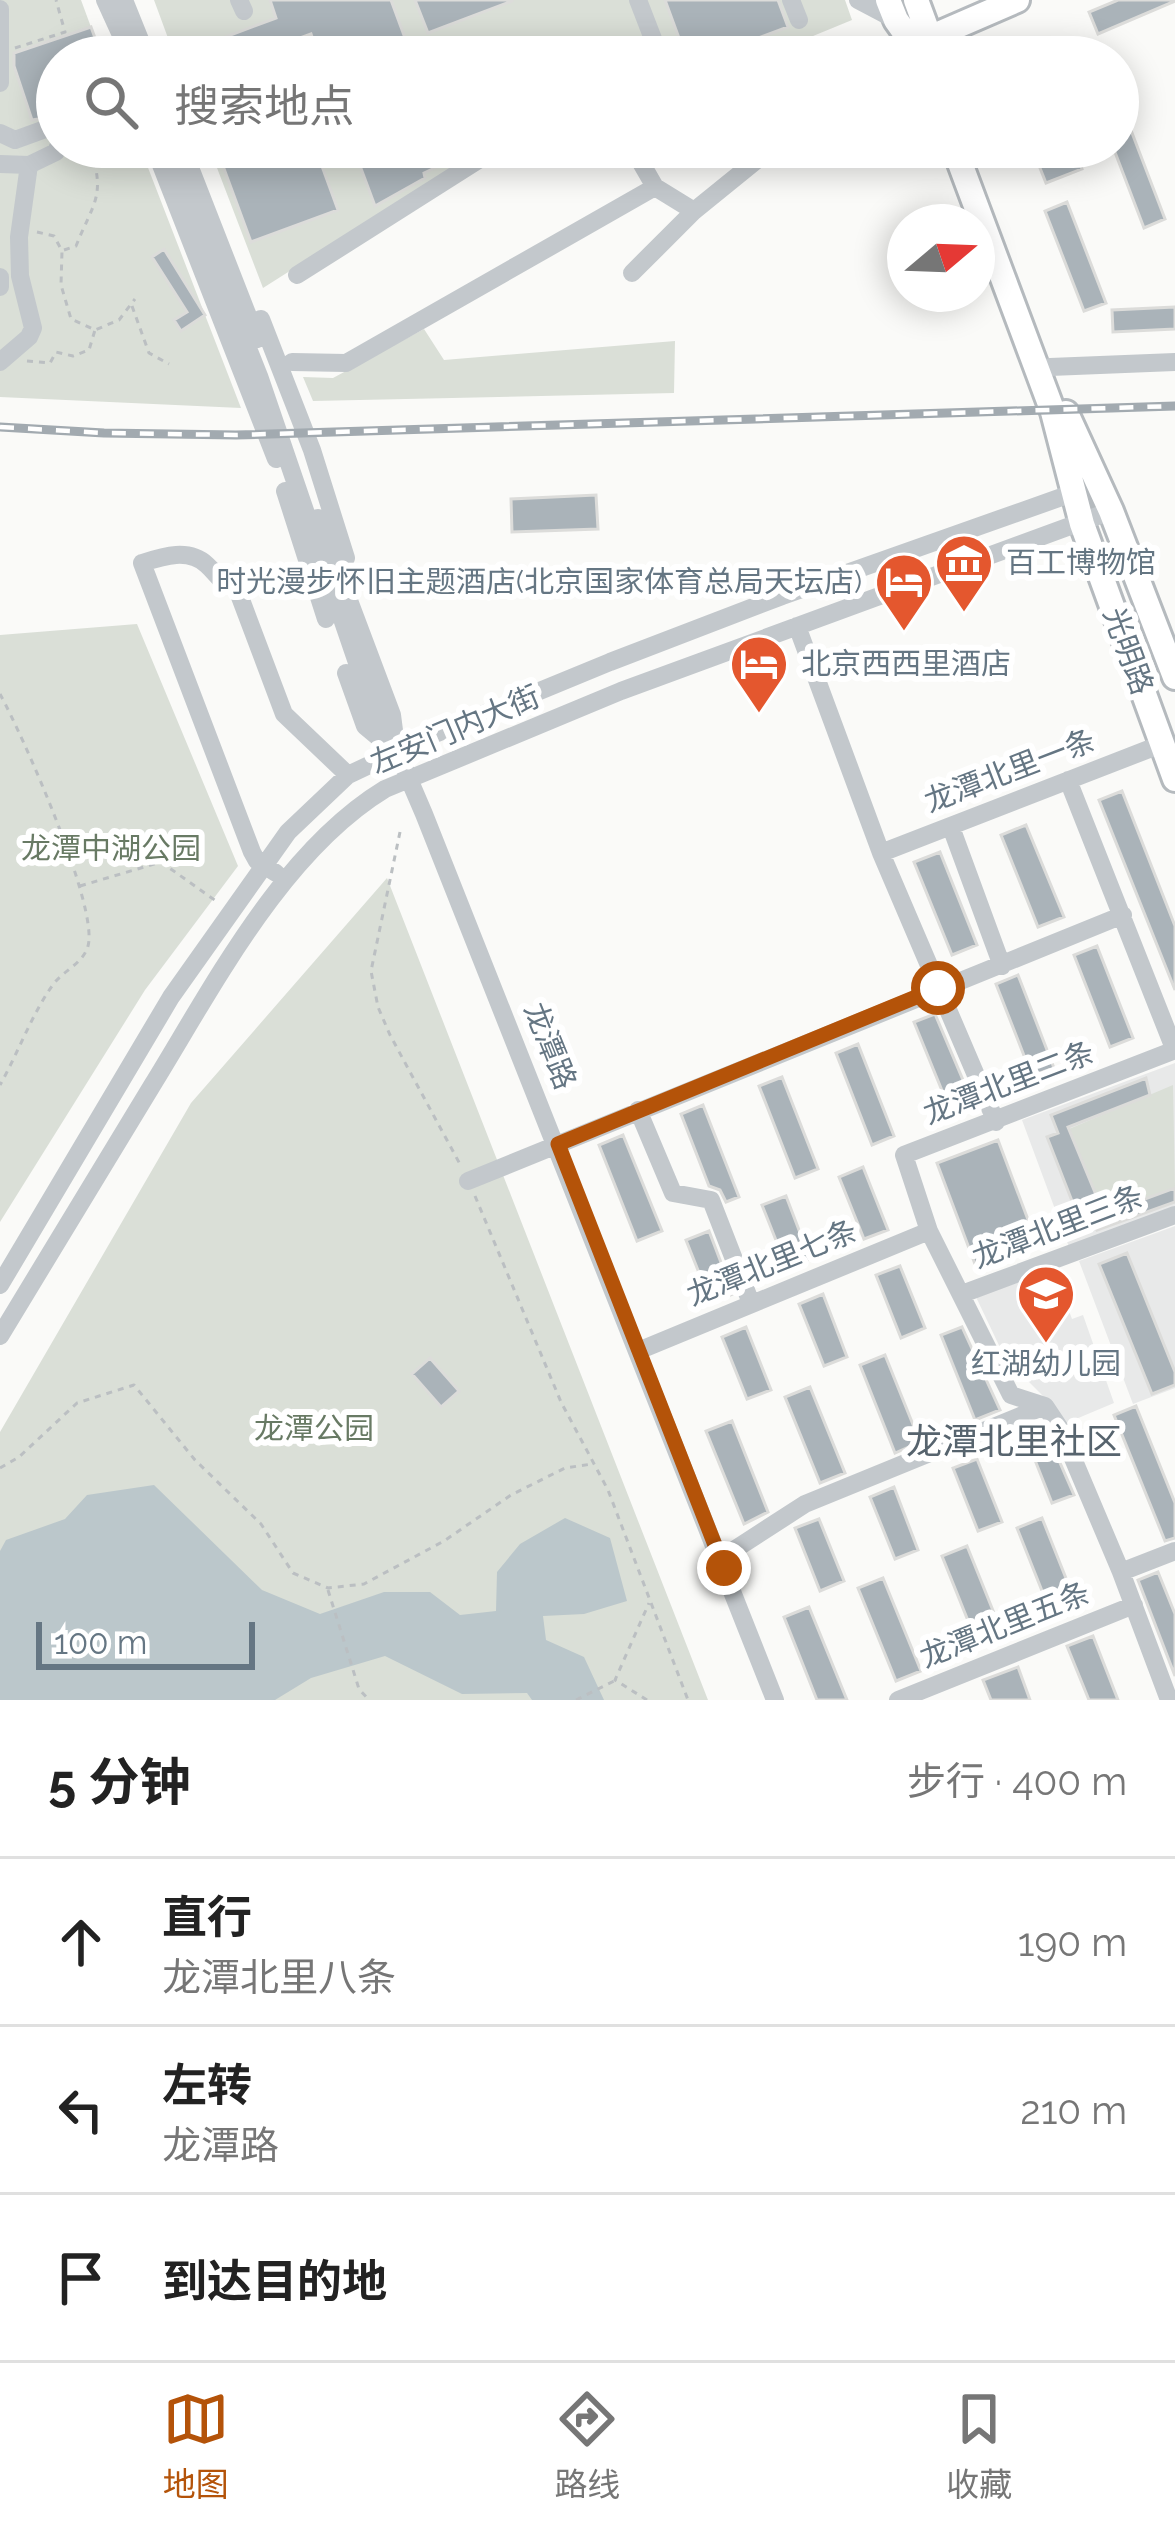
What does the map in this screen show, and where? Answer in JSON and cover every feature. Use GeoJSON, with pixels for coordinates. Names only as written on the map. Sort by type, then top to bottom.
{"type":"FeatureCollection","features":[{"type":"Feature","properties":{"kind":"main road"},"geometry":{"type":"LineString","coordinates":[[945,36],[1017,0]]}},
{"type":"Feature","properties":{"kind":"main road"},"geometry":{"type":"LineString","coordinates":[[908,36],[892,10],[925,2],[919,36]]}},
{"type":"Feature","properties":{"kind":"main road","name":"光明路"},"geometry":{"type":"LineString","coordinates":[[963,168],[1053,412],[1082,524],[1175,778]]}},
{"type":"Feature","properties":{"kind":"main road","name":"光明路"},"geometry":{"type":"LineString","coordinates":[[978,168],[1072,430],[1111,512],[1175,677]]}},
{"type":"Feature","properties":{"kind":"street"},"geometry":{"type":"LineString","coordinates":[[105,0],[123,13]]}},
{"type":"Feature","properties":{"kind":"street"},"geometry":{"type":"LineString","coordinates":[[638,0],[652,36]]}},
{"type":"Feature","properties":{"kind":"street"},"geometry":{"type":"LineString","coordinates":[[791,0],[799,20]]}},
{"type":"Feature","properties":{"kind":"street"},"geometry":{"type":"LineString","coordinates":[[858,0],[892,10]]}},
{"type":"Feature","properties":{"kind":"street"},"geometry":{"type":"LineString","coordinates":[[0,9],[0,83]]}},
{"type":"Feature","properties":{"kind":"street"},"geometry":{"type":"LineString","coordinates":[[0,133],[15,140],[36,132]]}},
{"type":"Feature","properties":{"kind":"street"},"geometry":{"type":"LineString","coordinates":[[0,164],[36,162]]}},
{"type":"Feature","properties":{"kind":"street"},"geometry":{"type":"LineString","coordinates":[[4,359],[33,328],[20,276],[29,165]]}},
{"type":"Feature","properties":{"kind":"street","name":"龙潭路"},"geometry":{"type":"LineString","coordinates":[[162,168],[279,467],[297,537],[364,726],[397,751]]}},
{"type":"Feature","properties":{"kind":"street","name":"龙潭路"},"geometry":{"type":"LineString","coordinates":[[176,168],[267,398],[377,722],[397,751],[558,1144],[775,1700]]}},
{"type":"Feature","properties":{"kind":"street","name":"龙潭路"},"geometry":{"type":"LineString","coordinates":[[190,168],[276,389],[321,528],[392,715],[397,751]]}},
{"type":"Feature","properties":{"kind":"street","name":"龙潭路"},"geometry":{"type":"LineString","coordinates":[[203,168],[312,450],[333,523],[401,711],[397,751]]}},
{"type":"Feature","properties":{"kind":"street"},"geometry":{"type":"LineString","coordinates":[[297,275],[466,168]]}},
{"type":"Feature","properties":{"kind":"street"},"geometry":{"type":"LineString","coordinates":[[644,168],[656,188],[694,211]]}},
{"type":"Feature","properties":{"kind":"street"},"geometry":{"type":"LineString","coordinates":[[632,273],[694,211],[747,168]]}},
{"type":"Feature","properties":{"kind":"street"},"geometry":{"type":"LineString","coordinates":[[292,362],[346,363],[656,188]]}},
{"type":"Feature","properties":{"kind":"street"},"geometry":{"type":"LineString","coordinates":[[0,277],[0,287]]}},
{"type":"Feature","properties":{"kind":"street"},"geometry":{"type":"LineString","coordinates":[[1050,367],[1175,362]]}},
{"type":"Feature","properties":{"kind":"street","name":"左安门内大街"},"geometry":{"type":"LineString","coordinates":[[0,1285],[171,997],[288,832],[348,775],[739,612],[1073,493]]}},
{"type":"Feature","properties":{"kind":"street","name":"左安门内大街"},"geometry":{"type":"LineString","coordinates":[[0,1336],[196,1014],[288,880],[330,829],[360,805],[622,691],[1111,512]]}},
{"type":"Feature","properties":{"kind":"street"},"geometry":{"type":"LineString","coordinates":[[288,880],[251,852],[142,563],[188,554],[206,563],[223,585],[237,590],[284,714],[348,775]]}},
{"type":"Feature","properties":{"kind":"street"},"geometry":{"type":"LineString","coordinates":[[796,626],[881,853],[996,1122]]}},
{"type":"Feature","properties":{"kind":"street","name":"龙潭北里一条"},"geometry":{"type":"LineString","coordinates":[[881,853],[1162,745]]}},
{"type":"Feature","properties":{"kind":"street"},"geometry":{"type":"LineString","coordinates":[[1068,780],[1175,1050]]}},
{"type":"Feature","properties":{"kind":"street"},"geometry":{"type":"LineString","coordinates":[[951,827],[1002,966]]}},
{"type":"Feature","properties":{"kind":"street"},"geometry":{"type":"LineString","coordinates":[[468,1181],[1123,915]]}},
{"type":"Feature","properties":{"kind":"street","name":"龙潭北里二条"},"geometry":{"type":"LineString","coordinates":[[1169,1700],[1061,1430],[1045,1406],[1011,1395],[929,1232],[904,1155],[1175,1050]]}},
{"type":"Feature","properties":{"kind":"street"},"geometry":{"type":"LineString","coordinates":[[638,1110],[673,1192],[711,1200],[751,1303]]}},
{"type":"Feature","properties":{"kind":"street","name":"龙潭北里三条"},"geometry":{"type":"LineString","coordinates":[[962,1294],[1175,1215]]}},
{"type":"Feature","properties":{"kind":"street","name":"龙潭北里七条"},"geometry":{"type":"LineString","coordinates":[[638,1351],[929,1232]]}},
{"type":"Feature","properties":{"kind":"street"},"geometry":{"type":"LineString","coordinates":[[720,1559],[805,1504],[1045,1406]]}},
{"type":"Feature","properties":{"kind":"street"},"geometry":{"type":"LineString","coordinates":[[1121,1572],[1175,1550]]}},
{"type":"Feature","properties":{"kind":"street","name":"龙潭北里五条"},"geometry":{"type":"LineString","coordinates":[[898,1700],[1134,1605]]}},
{"type":"Feature","properties":{"kind":"path"},"geometry":{"type":"LineString","coordinates":[[52,36],[65,32],[56,0]]}},
{"type":"Feature","properties":{"kind":"path"},"geometry":{"type":"LineString","coordinates":[[1,52],[36,41]]}},
{"type":"Feature","properties":{"kind":"path"},"geometry":{"type":"LineString","coordinates":[[62,251],[76,246],[100,193],[97,168]]}},
{"type":"Feature","properties":{"kind":"path"},"geometry":{"type":"LineString","coordinates":[[21,227],[54,236],[62,251],[61,285],[71,320],[94,330],[119,320],[133,302],[149,352],[169,364]]}},
{"type":"Feature","properties":{"kind":"path"},"geometry":{"type":"LineString","coordinates":[[4,359],[50,363],[56,352],[73,356],[89,350],[94,330]]}},
{"type":"Feature","properties":{"kind":"path"},"geometry":{"type":"LineString","coordinates":[[0,694],[28,750],[78,886],[90,938],[85,954],[52,985],[0,1085]]}},
{"type":"Feature","properties":{"kind":"path"},"geometry":{"type":"LineString","coordinates":[[400,832],[370,971],[378,1007],[468,1181],[561,1402],[608,1490],[688,1700]]}},
{"type":"Feature","properties":{"kind":"path"},"geometry":{"type":"LineString","coordinates":[[78,886],[161,862],[216,901]]}},
{"type":"Feature","properties":{"kind":"path"},"geometry":{"type":"LineString","coordinates":[[0,1468],[19,1457],[76,1403],[134,1385],[195,1460],[261,1524],[292,1573],[328,1588],[364,1584],[444,1541],[511,1496],[566,1468],[594,1463]]}},
{"type":"Feature","properties":{"kind":"path"},"geometry":{"type":"LineString","coordinates":[[328,1588],[359,1689],[369,1700]]}},
{"type":"Feature","properties":{"kind":"path"},"geometry":{"type":"LineString","coordinates":[[576,1700],[615,1680],[650,1601]]}},
{"type":"Feature","properties":{"kind":"path"},"geometry":{"type":"LineString","coordinates":[[615,1680],[647,1700]]}},
{"type":"Feature","properties":{"kind":"shaded area"},"geometry":{"type":"Polygon","coordinates":[[[1175,1063],[1175,1208],[1069,1247],[1022,1120],[1175,1063]]]}},
{"type":"Feature","properties":{"kind":"shaded area"},"geometry":{"type":"Polygon","coordinates":[[[1175,1226],[1175,1388],[1133,1404],[1079,1261],[1175,1226]]]}},
{"type":"Feature","properties":{"kind":"shaded area","name":"红湖幼儿园"},"geometry":{"type":"Polygon","coordinates":[[[1054,1270],[1072,1319],[1083,1315],[1114,1403],[1064,1424],[1055,1408],[1005,1358],[976,1297],[1054,1270]]]}},
{"type":"Feature","properties":{"kind":"shaded area"},"geometry":{"type":"Polygon","coordinates":[[[154,1485],[262,1590],[320,1614],[384,1592],[430,1592],[460,1615],[496,1611],[497,1572],[520,1544],[565,1518],[610,1538],[627,1601],[584,1614],[543,1616],[546,1640],[584,1657],[604,1700],[532,1700],[527,1693],[462,1694],[385,1656],[311,1678],[275,1700],[0,1700],[0,1551],[6,1540],[65,1519],[87,1495],[154,1485]]]}},
{"type":"Feature","properties":{"kind":"green space"},"geometry":{"type":"Polygon","coordinates":[[[0,0],[81,0],[94,36],[36,36],[36,168],[148,168],[241,408],[0,397],[0,0]]]}},
{"type":"Feature","properties":{"kind":"green space"},"geometry":{"type":"Polygon","coordinates":[[[154,0],[845,0],[852,20],[813,36],[167,36],[154,0]]]}},
{"type":"Feature","properties":{"kind":"green space"},"geometry":{"type":"Polygon","coordinates":[[[217,168],[452,168],[263,288],[217,168]]]}},
{"type":"Feature","properties":{"kind":"green space"},"geometry":{"type":"Polygon","coordinates":[[[424,329],[444,360],[675,341],[674,393],[313,401],[303,377],[333,378],[424,329]]]}},
{"type":"Feature","properties":{"kind":"green space","name":"龙潭中湖公园"},"geometry":{"type":"Polygon","coordinates":[[[137,624],[238,866],[145,990],[0,1222],[0,635],[137,624]]]}},
{"type":"Feature","properties":{"kind":"green space","name":"龙潭公园"},"geometry":{"type":"Polygon","coordinates":[[[387,878],[708,1700],[0,1700],[0,1432],[191,1103],[387,878]]]}},
{"type":"Feature","properties":{"kind":"green space"},"geometry":{"type":"Polygon","coordinates":[[[1173,1085],[1175,1188],[1104,1214],[1069,1129],[1173,1085]]]}},
{"type":"Feature","properties":{"kind":"building"},"geometry":{"type":"Polygon","coordinates":[[[270,0],[391,0],[404,36],[228,36],[276,18],[270,0]]]}},
{"type":"Feature","properties":{"kind":"building"},"geometry":{"type":"Polygon","coordinates":[[[415,0],[512,0],[512,1],[428,33],[415,0]]]}},
{"type":"Feature","properties":{"kind":"building"},"geometry":{"type":"Polygon","coordinates":[[[665,0],[778,0],[788,27],[764,36],[678,36],[665,0]]]}},
{"type":"Feature","properties":{"kind":"building"},"geometry":{"type":"Polygon","coordinates":[[[1118,0],[1175,1],[1098,34],[1089,12],[1118,0]]]}},
{"type":"Feature","properties":{"kind":"building"},"geometry":{"type":"Polygon","coordinates":[[[91,27],[94,36],[64,36],[91,27]]]}},
{"type":"Feature","properties":{"kind":"building"},"geometry":{"type":"Polygon","coordinates":[[[36,46],[36,119],[32,120],[14,66],[14,53],[36,46]]]}},
{"type":"Feature","properties":{"kind":"building"},"geometry":{"type":"Polygon","coordinates":[[[1139,151],[1165,219],[1144,228],[1121,168],[1139,168],[1139,151]]]}},
{"type":"Feature","properties":{"kind":"building"},"geometry":{"type":"Polygon","coordinates":[[[224,168],[323,168],[338,210],[251,242],[224,168]]]}},
{"type":"Feature","properties":{"kind":"building"},"geometry":{"type":"Polygon","coordinates":[[[361,168],[435,168],[424,173],[425,178],[375,206],[361,168]]]}},
{"type":"Feature","properties":{"kind":"building"},"geometry":{"type":"Polygon","coordinates":[[[1040,168],[1082,168],[1082,169],[1046,183],[1040,168]]]}},
{"type":"Feature","properties":{"kind":"building"},"geometry":{"type":"Polygon","coordinates":[[[1067,202],[1106,303],[1084,311],[1045,211],[1067,202]]]}},
{"type":"Feature","properties":{"kind":"building"},"geometry":{"type":"Polygon","coordinates":[[[164,249],[205,315],[181,331],[174,320],[187,312],[152,257],[164,249]]]}},
{"type":"Feature","properties":{"kind":"building"},"geometry":{"type":"Polygon","coordinates":[[[1175,307],[1175,329],[1113,332],[1112,310],[1175,307]]]}},
{"type":"Feature","properties":{"kind":"building"},"geometry":{"type":"Polygon","coordinates":[[[596,495],[598,529],[512,532],[511,499],[596,495]]]}},
{"type":"Feature","properties":{"kind":"building"},"geometry":{"type":"Polygon","coordinates":[[[1122,791],[1175,926],[1175,990],[1099,800],[1122,791]]]}},
{"type":"Feature","properties":{"kind":"building"},"geometry":{"type":"Polygon","coordinates":[[[1026,825],[1064,917],[1038,927],[1001,835],[1026,825]]]}},
{"type":"Feature","properties":{"kind":"building"},"geometry":{"type":"Polygon","coordinates":[[[940,852],[977,945],[952,955],[914,862],[940,852]]]}},
{"type":"Feature","properties":{"kind":"building"},"geometry":{"type":"Polygon","coordinates":[[[1097,946],[1133,1038],[1110,1047],[1074,955],[1097,946]]]}},
{"type":"Feature","properties":{"kind":"building"},"geometry":{"type":"Polygon","coordinates":[[[1018,975],[1054,1068],[1032,1076],[996,984],[1018,975]]]}},
{"type":"Feature","properties":{"kind":"building"},"geometry":{"type":"Polygon","coordinates":[[[935,1014],[974,1106],[952,1115],[914,1022],[935,1014]]]}},
{"type":"Feature","properties":{"kind":"building"},"geometry":{"type":"Polygon","coordinates":[[[858,1044],[894,1136],[872,1145],[836,1053],[858,1044]]]}},
{"type":"Feature","properties":{"kind":"building"},"geometry":{"type":"Polygon","coordinates":[[[782,1077],[818,1169],[795,1178],[759,1086],[782,1077]]]}},
{"type":"Feature","properties":{"kind":"building"},"geometry":{"type":"Polygon","coordinates":[[[1146,1078],[1150,1095],[1068,1127],[1104,1214],[1175,1188],[1175,1202],[1097,1230],[1092,1219],[1081,1224],[1047,1137],[1058,1133],[1051,1115],[1146,1078]]]}},
{"type":"Feature","properties":{"kind":"building"},"geometry":{"type":"Polygon","coordinates":[[[703,1105],[739,1197],[726,1202],[720,1190],[709,1186],[681,1114],[703,1105]]]}},
{"type":"Feature","properties":{"kind":"building"},"geometry":{"type":"Polygon","coordinates":[[[623,1135],[662,1231],[637,1241],[599,1145],[623,1135]]]}},
{"type":"Feature","properties":{"kind":"building"},"geometry":{"type":"Polygon","coordinates":[[[998,1140],[1036,1241],[975,1264],[937,1163],[998,1140]]]}},
{"type":"Feature","properties":{"kind":"building"},"geometry":{"type":"Polygon","coordinates":[[[863,1167],[888,1230],[864,1239],[839,1177],[863,1167]]]}},
{"type":"Feature","properties":{"kind":"building"},"geometry":{"type":"Polygon","coordinates":[[[786,1196],[810,1259],[787,1268],[762,1205],[786,1196]]]}},
{"type":"Feature","properties":{"kind":"building"},"geometry":{"type":"Polygon","coordinates":[[[709,1231],[733,1294],[711,1303],[686,1240],[709,1231]]]}},
{"type":"Feature","properties":{"kind":"building"},"geometry":{"type":"Polygon","coordinates":[[[1127,1253],[1175,1372],[1175,1385],[1152,1394],[1099,1264],[1127,1253]]]}},
{"type":"Feature","properties":{"kind":"building"},"geometry":{"type":"Polygon","coordinates":[[[900,1266],[925,1328],[901,1338],[876,1275],[900,1266]]]}},
{"type":"Feature","properties":{"kind":"building"},"geometry":{"type":"Polygon","coordinates":[[[823,1294],[847,1357],[824,1366],[799,1304],[823,1294]]]}},
{"type":"Feature","properties":{"kind":"building"},"geometry":{"type":"Polygon","coordinates":[[[746,1327],[771,1390],[747,1399],[722,1337],[746,1327]]]}},
{"type":"Feature","properties":{"kind":"building"},"geometry":{"type":"Polygon","coordinates":[[[962,1327],[1000,1410],[975,1420],[941,1335],[962,1327]]]}},
{"type":"Feature","properties":{"kind":"building"},"geometry":{"type":"Polygon","coordinates":[[[885,1355],[920,1442],[895,1453],[860,1365],[885,1355]]]}},
{"type":"Feature","properties":{"kind":"building"},"geometry":{"type":"Polygon","coordinates":[[[430,1358],[459,1391],[441,1407],[412,1374],[430,1358]]]}},
{"type":"Feature","properties":{"kind":"building"},"geometry":{"type":"Polygon","coordinates":[[[810,1387],[845,1473],[820,1483],[785,1397],[810,1387]]]}},
{"type":"Feature","properties":{"kind":"building"},"geometry":{"type":"Polygon","coordinates":[[[1136,1406],[1175,1503],[1175,1538],[1165,1541],[1114,1415],[1136,1406]]]}},
{"type":"Feature","properties":{"kind":"building"},"geometry":{"type":"Polygon","coordinates":[[[732,1421],[768,1512],[744,1524],[706,1431],[732,1421]]]}},
{"type":"Feature","properties":{"kind":"building"},"geometry":{"type":"Polygon","coordinates":[[[1047,1433],[1074,1495],[1052,1503],[1027,1440],[1047,1433]]]}},
{"type":"Feature","properties":{"kind":"building"},"geometry":{"type":"Polygon","coordinates":[[[977,1459],[1002,1522],[978,1531],[953,1468],[977,1459]]]}},
{"type":"Feature","properties":{"kind":"building"},"geometry":{"type":"Polygon","coordinates":[[[894,1487],[918,1550],[895,1559],[870,1497],[894,1487]]]}},
{"type":"Feature","properties":{"kind":"building"},"geometry":{"type":"Polygon","coordinates":[[[1042,1518],[1079,1611],[1054,1621],[1017,1528],[1042,1518]]]}},
{"type":"Feature","properties":{"kind":"building"},"geometry":{"type":"Polygon","coordinates":[[[819,1519],[844,1581],[820,1591],[795,1528],[819,1519]]]}},
{"type":"Feature","properties":{"kind":"building"},"geometry":{"type":"Polygon","coordinates":[[[967,1546],[1004,1638],[979,1648],[942,1556],[967,1546]]]}},
{"type":"Feature","properties":{"kind":"building"},"geometry":{"type":"Polygon","coordinates":[[[1158,1572],[1175,1614],[1175,1676],[1138,1580],[1158,1572]]]}},
{"type":"Feature","properties":{"kind":"building"},"geometry":{"type":"Polygon","coordinates":[[[883,1578],[921,1671],[896,1681],[858,1588],[883,1578]]]}},
{"type":"Feature","properties":{"kind":"building"},"geometry":{"type":"Polygon","coordinates":[[[809,1607],[847,1700],[817,1700],[784,1617],[809,1607]]]}},
{"type":"Feature","properties":{"kind":"building"},"geometry":{"type":"Polygon","coordinates":[[[1093,1636],[1118,1700],[1089,1700],[1067,1646],[1093,1636]]]}},
{"type":"Feature","properties":{"kind":"building"},"geometry":{"type":"Polygon","coordinates":[[[1018,1667],[1030,1700],[991,1700],[983,1680],[1018,1667]]]}},
{"type":"Feature","properties":{"kind":"railway"},"geometry":{"type":"LineString","coordinates":[[0,427],[236,435],[1175,406]]}},
{"type":"Feature","properties":{"kind":"place","name":"百工博物馆"},"geometry":{"type":"Point","coordinates":[964,614]}},
{"type":"Feature","properties":{"kind":"place","name":"时光漫步怀旧主题酒店(北京国家体育总局天坛店)"},"geometry":{"type":"Point","coordinates":[904,633]}},
{"type":"Feature","properties":{"kind":"place","name":"北京西西里酒店"},"geometry":{"type":"Point","coordinates":[759,715]}},
{"type":"Feature","properties":{"kind":"place","name":"红湖幼儿园"},"geometry":{"type":"Point","coordinates":[1046,1345]}},
{"type":"Feature","properties":{"kind":"district","name":"龙潭北里社区"},"geometry":{"type":"Point","coordinates":[1014,1441]}},
{"type":"Feature","properties":{"kind":"route"},"geometry":{"type":"LineString","coordinates":[[724,1568],[558,1144],[938,988]]}}]}
